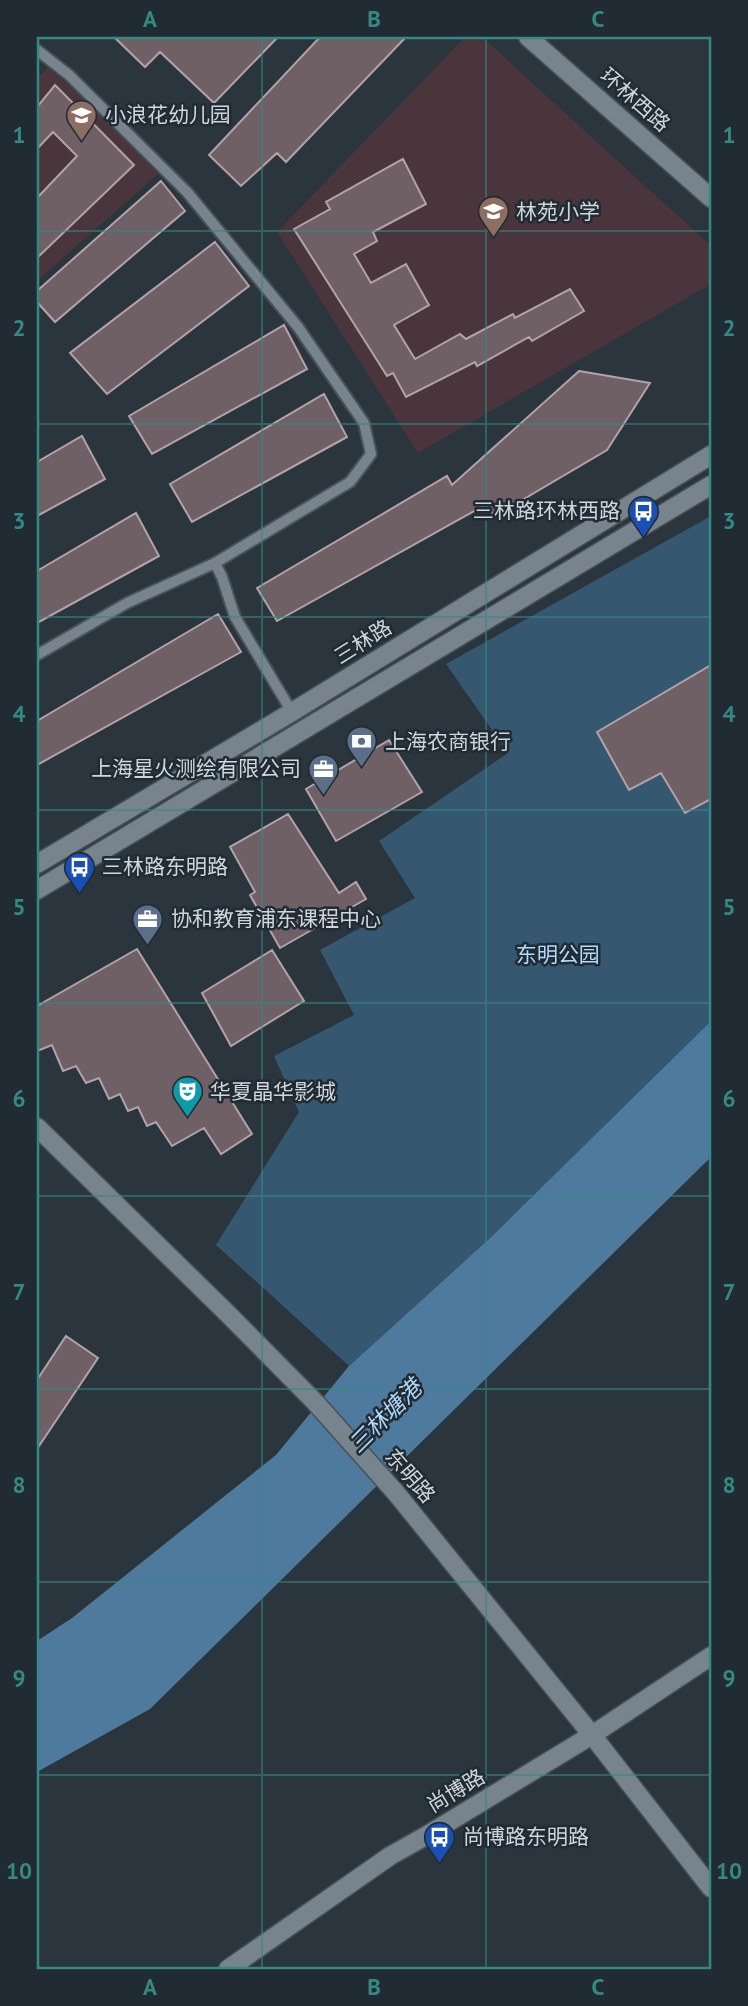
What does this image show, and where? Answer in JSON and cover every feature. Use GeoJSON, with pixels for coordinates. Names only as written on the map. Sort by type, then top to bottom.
{"type":"FeatureCollection","features":[{"type":"Feature","properties":{"kind":"main road","name":"环林西路"},"geometry":{"type":"LineString","coordinates":[[528,37],[711,198]]}},
{"type":"Feature","properties":{"kind":"main road","name":"三林路"},"geometry":{"type":"LineString","coordinates":[[37,864],[292,712],[711,454]]}},
{"type":"Feature","properties":{"kind":"main road","name":"三林路"},"geometry":{"type":"LineString","coordinates":[[37,890],[711,485]]}},
{"type":"Feature","properties":{"kind":"main road","name":"东明路"},"geometry":{"type":"LineString","coordinates":[[37,1126],[315,1402],[396,1493],[592,1735],[711,1888]]}},
{"type":"Feature","properties":{"kind":"main road","name":"尚博路"},"geometry":{"type":"LineString","coordinates":[[228,1969],[390,1856],[592,1735],[711,1656]]}},
{"type":"Feature","properties":{"kind":"lane"},"geometry":{"type":"LineString","coordinates":[[37,50],[69,75],[187,192],[298,327],[364,423],[370,454],[350,482],[215,563],[127,603],[37,655]]}},
{"type":"Feature","properties":{"kind":"lane"},"geometry":{"type":"LineString","coordinates":[[215,563],[235,617],[292,712]]}},
{"type":"Feature","properties":{"kind":"shaded area","name":"林苑小学"},"geometry":{"type":"Polygon","coordinates":[[[465,37],[482,37],[711,246],[711,284],[418,453],[277,232],[465,37]]]}},
{"type":"Feature","properties":{"kind":"shaded area","name":"小浪花幼儿园"},"geometry":{"type":"Polygon","coordinates":[[[48,67],[96,110],[158,174],[37,281],[37,79],[48,67]]]}},
{"type":"Feature","properties":{"kind":"green space","name":"东明公园"},"geometry":{"type":"Polygon","coordinates":[[[711,516],[711,1021],[489,1239],[349,1366],[216,1245],[299,1112],[274,1056],[354,1015],[320,950],[415,898],[379,841],[508,753],[446,664],[711,516]]]}},
{"type":"Feature","properties":{"kind":"water","name":"三林塘港"},"geometry":{"type":"Polygon","coordinates":[[[711,1021],[711,1157],[150,1709],[37,1772],[37,1641],[72,1618],[276,1455],[349,1366],[489,1239],[711,1021]]]}},
{"type":"Feature","properties":{"kind":"building"},"geometry":{"type":"Polygon","coordinates":[[[114,37],[278,37],[214,103],[160,52],[145,67],[114,37]]]}},
{"type":"Feature","properties":{"kind":"building"},"geometry":{"type":"Polygon","coordinates":[[[320,37],[406,37],[286,162],[277,153],[241,186],[209,155],[320,37]]]}},
{"type":"Feature","properties":{"kind":"building"},"geometry":{"type":"Polygon","coordinates":[[[55,85],[134,165],[37,258],[37,198],[77,156],[53,132],[37,149],[37,107],[55,85]]]}},
{"type":"Feature","properties":{"kind":"building"},"geometry":{"type":"Polygon","coordinates":[[[403,159],[426,204],[373,232],[377,241],[354,254],[371,283],[406,264],[429,305],[394,325],[415,359],[460,334],[466,339],[513,314],[515,318],[570,289],[584,311],[532,341],[529,337],[477,366],[475,362],[406,397],[393,373],[387,376],[294,229],[330,209],[326,202],[403,159]]]}},
{"type":"Feature","properties":{"kind":"building"},"geometry":{"type":"Polygon","coordinates":[[[161,181],[185,211],[55,322],[37,302],[37,291],[161,181]]]}},
{"type":"Feature","properties":{"kind":"building"},"geometry":{"type":"Polygon","coordinates":[[[215,242],[249,286],[107,394],[70,353],[215,242]]]}},
{"type":"Feature","properties":{"kind":"building"},"geometry":{"type":"Polygon","coordinates":[[[284,325],[307,369],[152,454],[129,416],[284,325]]]}},
{"type":"Feature","properties":{"kind":"building"},"geometry":{"type":"Polygon","coordinates":[[[579,371],[650,383],[607,450],[495,516],[485,505],[277,621],[257,588],[447,476],[452,485],[579,371]]]}},
{"type":"Feature","properties":{"kind":"building"},"geometry":{"type":"Polygon","coordinates":[[[324,394],[347,437],[192,522],[170,484],[324,394]]]}},
{"type":"Feature","properties":{"kind":"building"},"geometry":{"type":"Polygon","coordinates":[[[82,436],[105,479],[37,516],[37,462],[82,436]]]}},
{"type":"Feature","properties":{"kind":"building"},"geometry":{"type":"Polygon","coordinates":[[[136,513],[159,556],[37,623],[37,571],[136,513]]]}},
{"type":"Feature","properties":{"kind":"building"},"geometry":{"type":"Polygon","coordinates":[[[218,614],[241,652],[37,765],[37,721],[218,614]]]}},
{"type":"Feature","properties":{"kind":"building"},"geometry":{"type":"Polygon","coordinates":[[[711,665],[711,799],[685,813],[661,773],[629,790],[597,732],[711,665]]]}},
{"type":"Feature","properties":{"kind":"building"},"geometry":{"type":"Polygon","coordinates":[[[389,740],[422,792],[336,841],[306,789],[389,740]]]}},
{"type":"Feature","properties":{"kind":"building"},"geometry":{"type":"Polygon","coordinates":[[[288,814],[339,893],[356,882],[366,899],[280,948],[250,895],[255,892],[230,847],[288,814]]]}},
{"type":"Feature","properties":{"kind":"building"},"geometry":{"type":"Polygon","coordinates":[[[137,949],[252,1134],[221,1154],[204,1128],[172,1146],[156,1122],[147,1126],[138,1107],[128,1111],[120,1094],[109,1099],[99,1078],[86,1083],[76,1066],[63,1071],[52,1045],[37,1051],[37,1006],[137,949]]]}},
{"type":"Feature","properties":{"kind":"building"},"geometry":{"type":"Polygon","coordinates":[[[272,950],[304,1001],[231,1046],[202,993],[272,950]]]}},
{"type":"Feature","properties":{"kind":"building"},"geometry":{"type":"Polygon","coordinates":[[[66,1336],[98,1358],[37,1449],[37,1380],[66,1336]]]}},
{"type":"Feature","properties":{"kind":"place","name":"小浪花幼儿园"},"geometry":{"type":"Point","coordinates":[82,142]}},
{"type":"Feature","properties":{"kind":"place","name":"林苑小学"},"geometry":{"type":"Point","coordinates":[493,239]}},
{"type":"Feature","properties":{"kind":"place","name":"三林路环林西路"},"geometry":{"type":"Point","coordinates":[643,538]}},
{"type":"Feature","properties":{"kind":"place","name":"上海农商银行"},"geometry":{"type":"Point","coordinates":[362,769]}},
{"type":"Feature","properties":{"kind":"place","name":"上海星火测绘有限公司"},"geometry":{"type":"Point","coordinates":[324,796]}},
{"type":"Feature","properties":{"kind":"place","name":"三林路东明路"},"geometry":{"type":"Point","coordinates":[79,894]}},
{"type":"Feature","properties":{"kind":"place","name":"协和教育浦东课程中心"},"geometry":{"type":"Point","coordinates":[148,946]}},
{"type":"Feature","properties":{"kind":"place","name":"华夏晶华影城"},"geometry":{"type":"Point","coordinates":[187,1119]}},
{"type":"Feature","properties":{"kind":"place","name":"尚博路东明路"},"geometry":{"type":"Point","coordinates":[440,1864]}}]}
